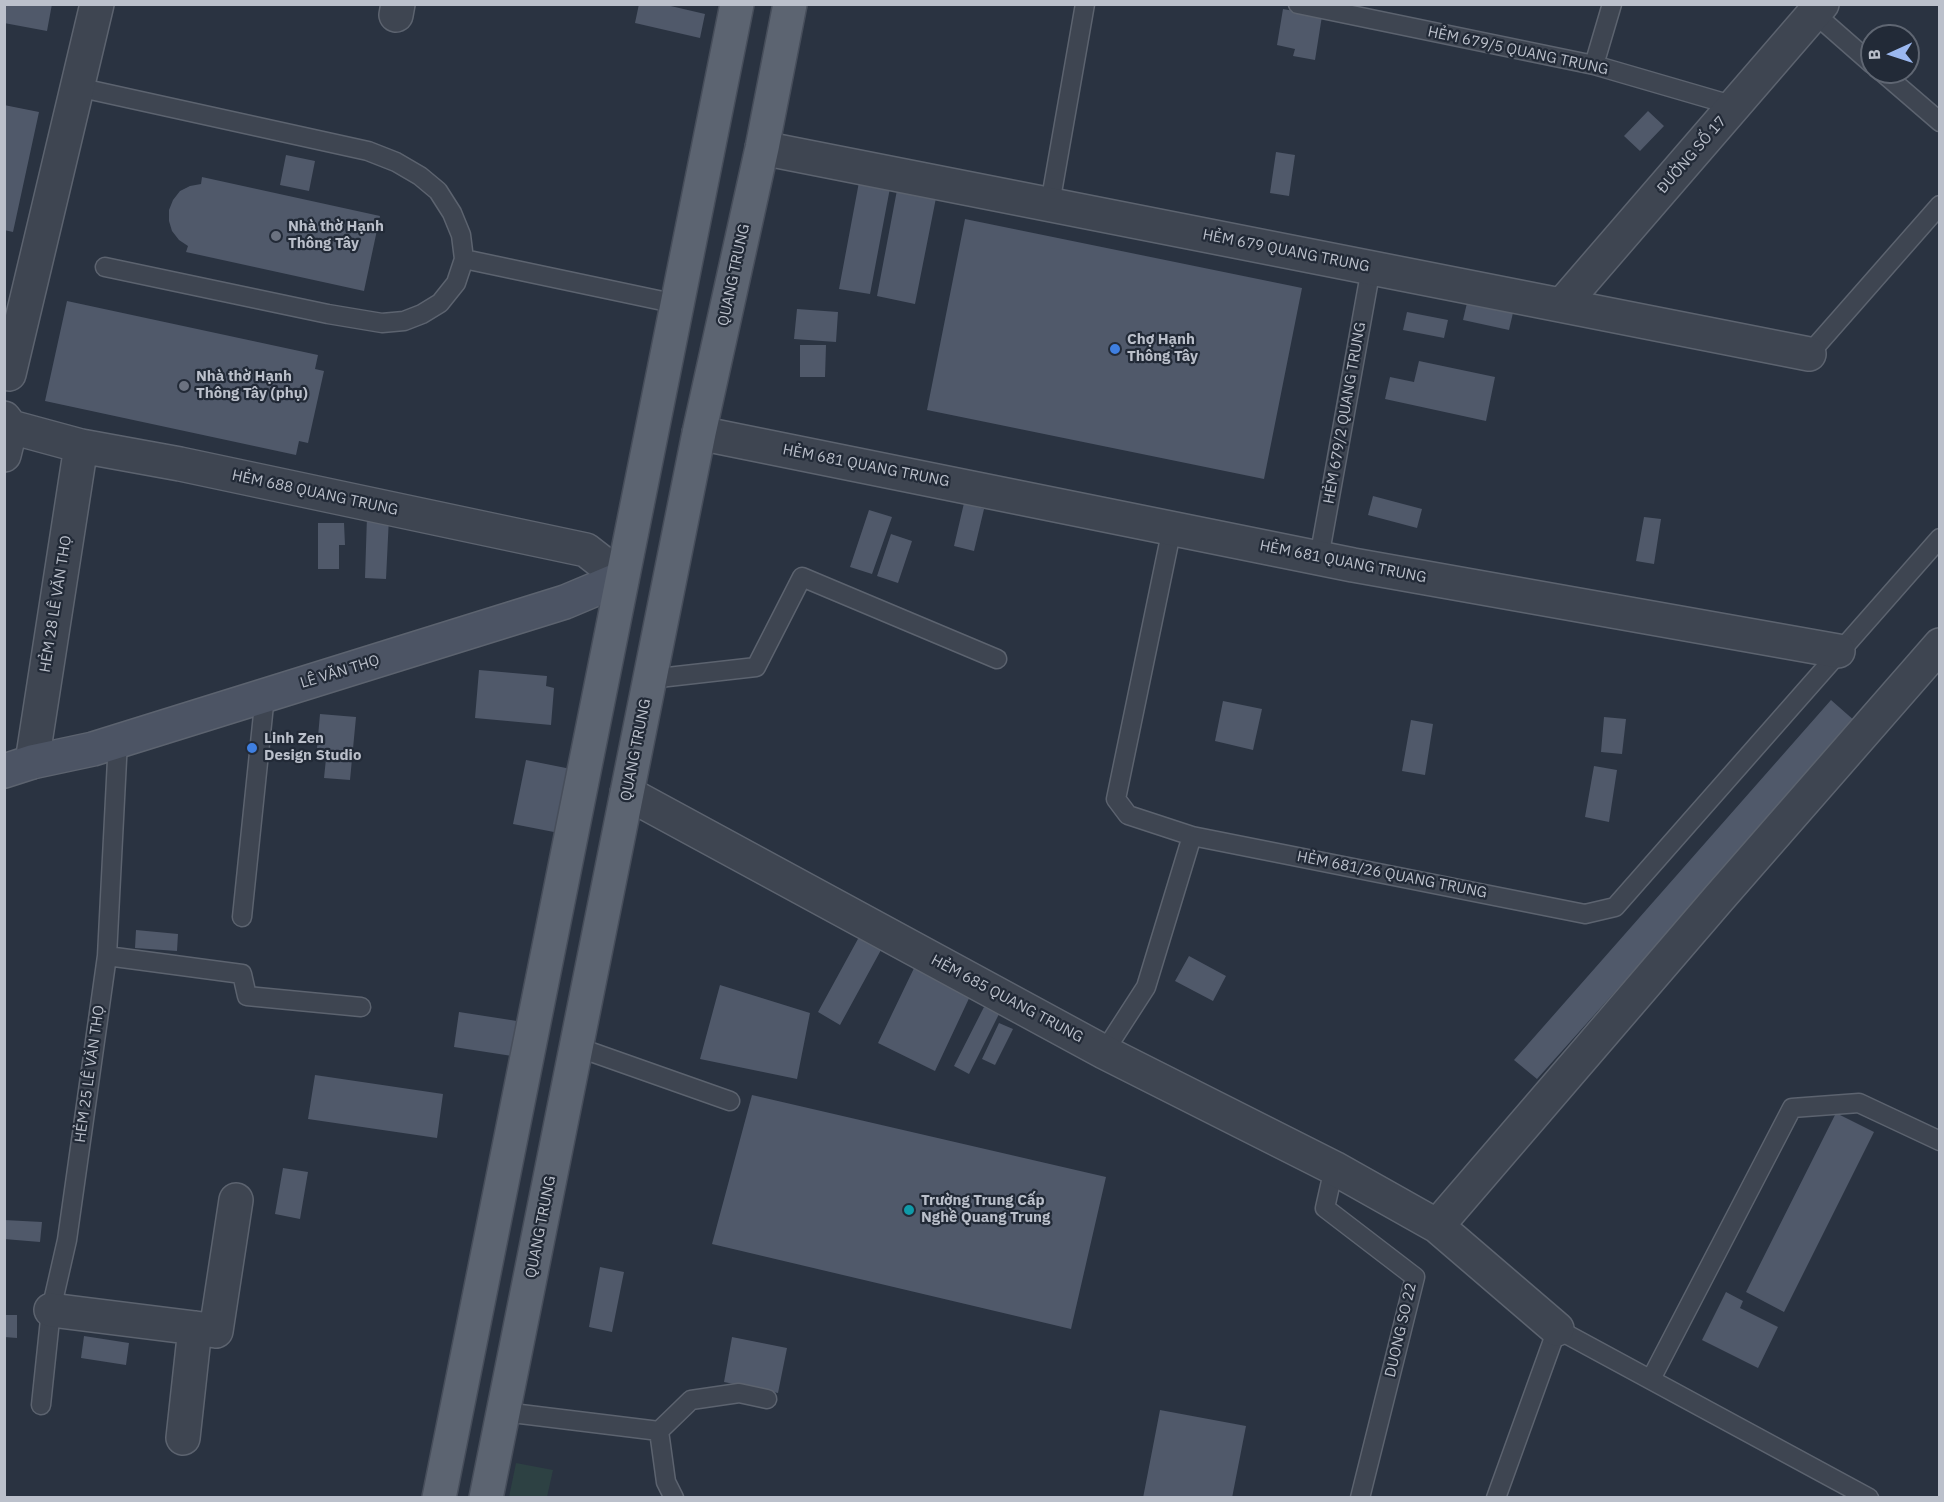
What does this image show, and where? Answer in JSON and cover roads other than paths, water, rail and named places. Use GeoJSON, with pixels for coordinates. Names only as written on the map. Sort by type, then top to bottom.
{"type":"FeatureCollection","features":[{"type":"Feature","properties":{"kind":"main road"},"geometry":{"type":"LineString","coordinates":[[439,1497],[737,4]]}},
{"type":"Feature","properties":{"kind":"main road","name":"QUANG TRUNG"},"geometry":{"type":"LineString","coordinates":[[486,1497],[699,433],[762,147],[790,4]]}},
{"type":"Feature","properties":{"kind":"main road","name":"LÊ VĂN THỌ"},"geometry":{"type":"LineString","coordinates":[[18,767],[93,749],[565,602],[622,578],[673,565]]}},
{"type":"Feature","properties":{"kind":"main road"},"geometry":{"type":"LineString","coordinates":[[458,1403],[504,1412]]}},
{"type":"Feature","properties":{"kind":"street","name":"HẺM 688 QUANG TRUNG"},"geometry":{"type":"LineString","coordinates":[[97,4],[7,374],[6,429],[586,550],[622,578]]}},
{"type":"Feature","properties":{"kind":"street","name":"ĐƯỜNG SỐ 17"},"geometry":{"type":"LineString","coordinates":[[1562,305],[1818,9]]}},
{"type":"Feature","properties":{"kind":"street","name":"HẺM 679 QUANG TRUNG"},"geometry":{"type":"LineString","coordinates":[[762,147],[1809,354]]}},
{"type":"Feature","properties":{"kind":"street","name":"HẺM 681 QUANG TRUNG"},"geometry":{"type":"LineString","coordinates":[[699,433],[1319,558],[1838,651]]}},
{"type":"Feature","properties":{"kind":"street","name":"HẺM 28 LÊ VĂN THỌ"},"geometry":{"type":"LineString","coordinates":[[18,767],[81,446]]}},
{"type":"Feature","properties":{"kind":"street"},"geometry":{"type":"LineString","coordinates":[[1437,1226],[1940,645]]}},
{"type":"Feature","properties":{"kind":"street","name":"HẺM 685 QUANG TRUNG"},"geometry":{"type":"LineString","coordinates":[[627,794],[1104,1052],[1334,1168],[1437,1226],[1557,1329]]}},
{"type":"Feature","properties":{"kind":"street"},"geometry":{"type":"LineString","coordinates":[[51,1310],[216,1331],[236,1200]]}},
{"type":"Feature","properties":{"kind":"street"},"geometry":{"type":"LineString","coordinates":[[183,1438],[195,1328]]}},
{"type":"Feature","properties":{"kind":"lane"},"geometry":{"type":"LineString","coordinates":[[1050,204],[1085,4]]}},
{"type":"Feature","properties":{"kind":"lane","name":"HẺM 679/5 QUANG TRUNG"},"geometry":{"type":"LineString","coordinates":[[1298,4],[1594,66],[1735,106]]}},
{"type":"Feature","properties":{"kind":"lane"},"geometry":{"type":"LineString","coordinates":[[1594,66],[1612,4]]}},
{"type":"Feature","properties":{"kind":"lane"},"geometry":{"type":"LineString","coordinates":[[1818,9],[1860,52]]}},
{"type":"Feature","properties":{"kind":"lane"},"geometry":{"type":"LineString","coordinates":[[1896,84],[1940,122]]}},
{"type":"Feature","properties":{"kind":"lane"},"geometry":{"type":"LineString","coordinates":[[77,87],[368,151],[396,162],[420,176],[438,191],[452,213],[460,235],[464,259],[456,284],[440,303],[404,321],[382,323],[328,314],[105,267]]}},
{"type":"Feature","properties":{"kind":"lane"},"geometry":{"type":"LineString","coordinates":[[1809,354],[1940,205]]}},
{"type":"Feature","properties":{"kind":"lane"},"geometry":{"type":"LineString","coordinates":[[464,259],[677,304]]}},
{"type":"Feature","properties":{"kind":"lane","name":"HẺM 679/2 QUANG TRUNG"},"geometry":{"type":"LineString","coordinates":[[1319,558],[1371,268]]}},
{"type":"Feature","properties":{"kind":"lane","name":"HẺM 681/26 QUANG TRUNG"},"geometry":{"type":"LineString","coordinates":[[1172,528],[1116,799],[1128,815],[1192,836],[1585,914],[1615,907],[1838,651]]}},
{"type":"Feature","properties":{"kind":"lane"},"geometry":{"type":"LineString","coordinates":[[1838,651],[1940,538]]}},
{"type":"Feature","properties":{"kind":"lane"},"geometry":{"type":"LineString","coordinates":[[650,679],[756,667],[802,577],[997,659]]}},
{"type":"Feature","properties":{"kind":"lane"},"geometry":{"type":"LineString","coordinates":[[242,917],[265,695]]}},
{"type":"Feature","properties":{"kind":"lane","name":"HẺM 25 LÊ VĂN THỌ"},"geometry":{"type":"LineString","coordinates":[[42,1404],[51,1310],[66,1240],[107,956],[118,740]]}},
{"type":"Feature","properties":{"kind":"lane"},"geometry":{"type":"LineString","coordinates":[[1104,1052],[1146,987],[1192,836]]}},
{"type":"Feature","properties":{"kind":"lane"},"geometry":{"type":"LineString","coordinates":[[107,956],[242,974],[248,996],[361,1007]]}},
{"type":"Feature","properties":{"kind":"lane"},"geometry":{"type":"LineString","coordinates":[[577,1047],[730,1101]]}},
{"type":"Feature","properties":{"kind":"lane"},"geometry":{"type":"LineString","coordinates":[[1651,1379],[1792,1108],[1859,1103],[1940,1141]]}},
{"type":"Feature","properties":{"kind":"lane","name":"DUONG SO 22"},"geometry":{"type":"LineString","coordinates":[[1334,1168],[1325,1208],[1415,1278],[1360,1497]]}},
{"type":"Feature","properties":{"kind":"lane"},"geometry":{"type":"LineString","coordinates":[[1496,1497],[1557,1329],[1869,1497]]}},
{"type":"Feature","properties":{"kind":"lane"},"geometry":{"type":"LineString","coordinates":[[659,1431],[691,1400],[739,1393],[767,1399]]}},
{"type":"Feature","properties":{"kind":"lane"},"geometry":{"type":"LineString","coordinates":[[504,1412],[659,1431]]}},
{"type":"Feature","properties":{"kind":"lane"},"geometry":{"type":"LineString","coordinates":[[659,1431],[666,1482],[674,1497]]}},
{"type":"Feature","properties":{"kind":"place","name":"Nhà thờ Hạnh Thông Tây"},"geometry":{"type":"Point","coordinates":[276,236]}},
{"type":"Feature","properties":{"kind":"place","name":"Chợ Hạnh Thông Tây"},"geometry":{"type":"Point","coordinates":[1115,349]}},
{"type":"Feature","properties":{"kind":"place","name":"Nhà thờ Hạnh Thông Tây (phụ)"},"geometry":{"type":"Point","coordinates":[184,386]}},
{"type":"Feature","properties":{"kind":"place","name":"Linh Zen Design Studio"},"geometry":{"type":"Point","coordinates":[252,748]}},
{"type":"Feature","properties":{"kind":"place","name":"Trường Trung Cấp Nghề Quang Trung"},"geometry":{"type":"Point","coordinates":[909,1210]}}]}
